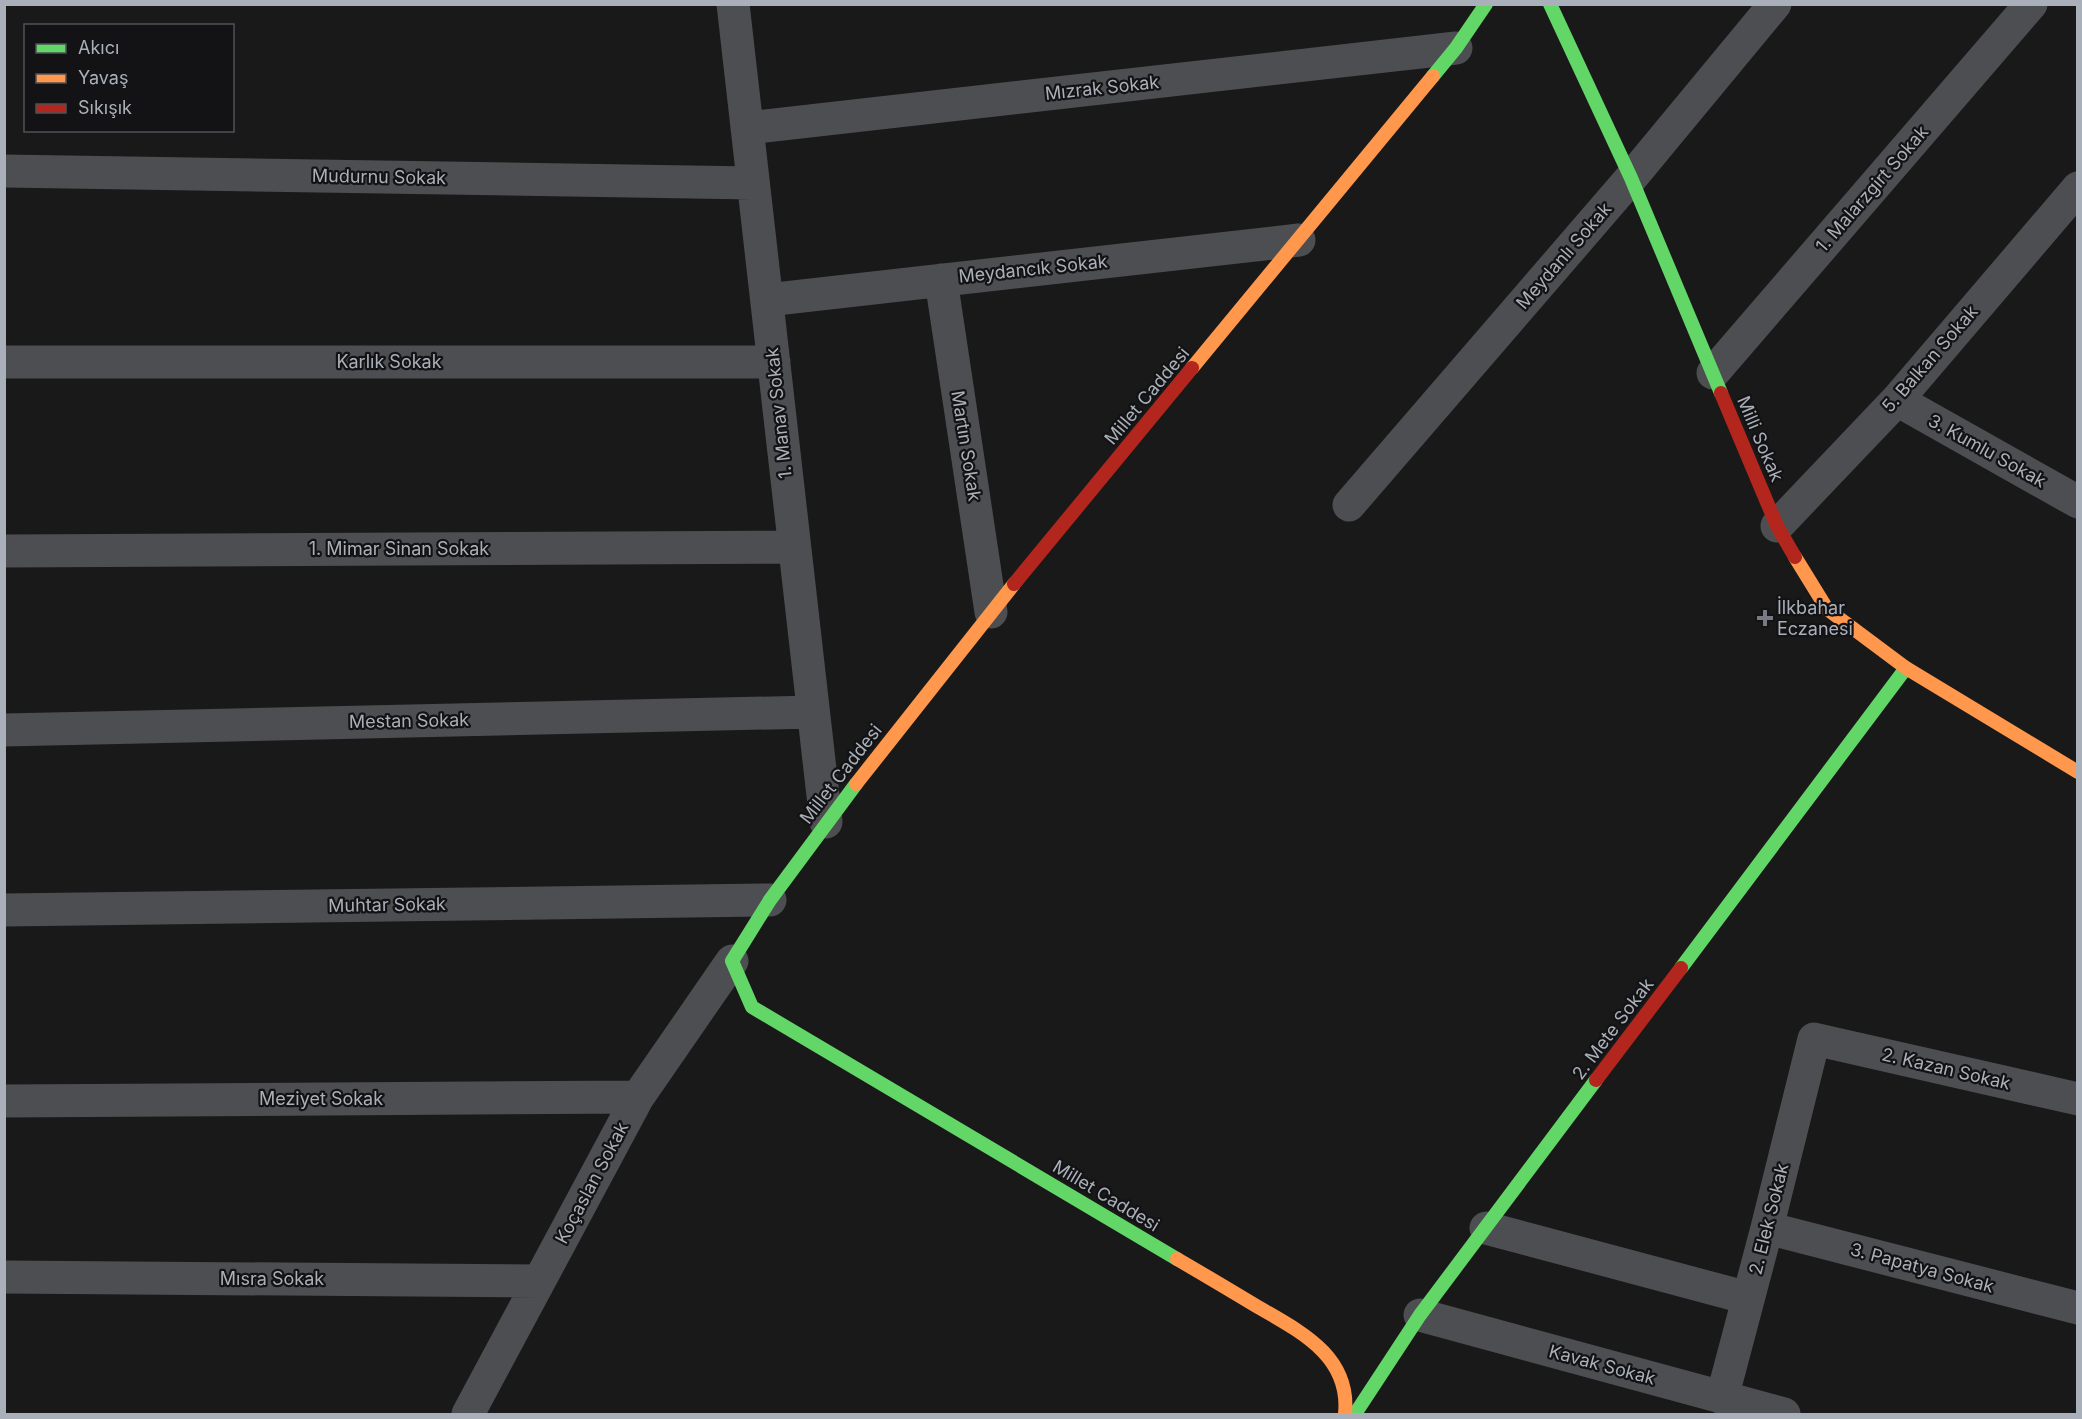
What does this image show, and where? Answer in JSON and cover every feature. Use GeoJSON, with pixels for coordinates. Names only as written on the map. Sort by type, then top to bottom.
{"type":"FeatureCollection","features":[{"type":"Feature","properties":{"kind":"main road","name":"Millet Caddesi"},"geometry":{"type":"LineString","coordinates":[[1345,1414],[1348,1398],[1340,1371],[1312,1339],[752,1007],[732,961],[770,900],[826,822],[991,612],[1456,48],[1486,4]]}},
{"type":"Feature","properties":{"kind":"main road","name":"Milli Sokak"},"geometry":{"type":"LineString","coordinates":[[1550,4],[1631,178],[1777,525],[1827,609],[1906,668],[2078,772]]}},
{"type":"Feature","properties":{"kind":"main road","name":"2. Mete Sokak"},"geometry":{"type":"LineString","coordinates":[[1355,1414],[1420,1315],[1906,668]]}},
{"type":"Feature","properties":{"kind":"street","name":"1. Manav Sokak"},"geometry":{"type":"LineString","coordinates":[[733,4],[826,822]]}},
{"type":"Feature","properties":{"kind":"street","name":"Meydanlı Sokak"},"geometry":{"type":"LineString","coordinates":[[1349,505],[1631,178],[1775,4]]}},
{"type":"Feature","properties":{"kind":"street","name":"1. Malarzgirt Sokak"},"geometry":{"type":"LineString","coordinates":[[1713,373],[2031,4]]}},
{"type":"Feature","properties":{"kind":"street","name":"Mızrak Sokak"},"geometry":{"type":"LineString","coordinates":[[747,128],[1456,48]]}},
{"type":"Feature","properties":{"kind":"street","name":"Mudurnu Sokak"},"geometry":{"type":"LineString","coordinates":[[4,171],[753,183]]}},
{"type":"Feature","properties":{"kind":"street","name":"5. Balkan Sokak"},"geometry":{"type":"LineString","coordinates":[[1777,525],[1897,400],[2078,188]]}},
{"type":"Feature","properties":{"kind":"street","name":"Meydancık Sokak"},"geometry":{"type":"LineString","coordinates":[[766,300],[1299,240]]}},
{"type":"Feature","properties":{"kind":"street","name":"Martın Sokak"},"geometry":{"type":"LineString","coordinates":[[941,280],[991,612]]}},
{"type":"Feature","properties":{"kind":"street","name":"Karlık Sokak"},"geometry":{"type":"LineString","coordinates":[[4,362],[774,363]]}},
{"type":"Feature","properties":{"kind":"street","name":"3. Kumlu Sokak"},"geometry":{"type":"LineString","coordinates":[[1897,400],[2078,502]]}},
{"type":"Feature","properties":{"kind":"street","name":"1. Mimar Sinan Sokak"},"geometry":{"type":"LineString","coordinates":[[4,551],[794,547]]}},
{"type":"Feature","properties":{"kind":"street","name":"Mestan Sokak"},"geometry":{"type":"LineString","coordinates":[[4,730],[813,712]]}},
{"type":"Feature","properties":{"kind":"street","name":"Muhtar Sokak"},"geometry":{"type":"LineString","coordinates":[[4,910],[770,900]]}},
{"type":"Feature","properties":{"kind":"street","name":"Koçaslan Sokak"},"geometry":{"type":"LineString","coordinates":[[468,1414],[638,1097],[732,961]]}},
{"type":"Feature","properties":{"kind":"street","name":"2. Kazan Sokak"},"geometry":{"type":"LineString","coordinates":[[1814,1039],[2078,1099]]}},
{"type":"Feature","properties":{"kind":"street","name":"2. Elek Sokak"},"geometry":{"type":"LineString","coordinates":[[1722,1398],[1814,1039]]}},
{"type":"Feature","properties":{"kind":"street","name":"Meziyet Sokak"},"geometry":{"type":"LineString","coordinates":[[4,1101],[638,1097]]}},
{"type":"Feature","properties":{"kind":"street"},"geometry":{"type":"LineString","coordinates":[[1486,1228],[1748,1298]]}},
{"type":"Feature","properties":{"kind":"street","name":"3. Papatya Sokak"},"geometry":{"type":"LineString","coordinates":[[1767,1228],[2078,1308]]}},
{"type":"Feature","properties":{"kind":"street","name":"Mısra Sokak"},"geometry":{"type":"LineString","coordinates":[[4,1277],[539,1281]]}},
{"type":"Feature","properties":{"kind":"street","name":"Kavak Sokak"},"geometry":{"type":"LineString","coordinates":[[1420,1315],[1784,1414]]}},
{"type":"Feature","properties":{"kind":"traffic: fast"},"geometry":{"type":"LineString","coordinates":[[1433,76],[1456,48],[1486,4]]}},
{"type":"Feature","properties":{"kind":"traffic: fast"},"geometry":{"type":"LineString","coordinates":[[1550,4],[1631,178],[1721,393]]}},
{"type":"Feature","properties":{"kind":"traffic: fast"},"geometry":{"type":"LineString","coordinates":[[1681,968],[1906,668]]}},
{"type":"Feature","properties":{"kind":"traffic: fast"},"geometry":{"type":"LineString","coordinates":[[856,784],[770,900],[732,961],[752,1007],[1177,1259]]}},
{"type":"Feature","properties":{"kind":"traffic: fast"},"geometry":{"type":"LineString","coordinates":[[1355,1414],[1420,1315],[1596,1080]]}},
{"type":"Feature","properties":{"kind":"traffic: slow"},"geometry":{"type":"LineString","coordinates":[[1192,368],[1433,76]]}},
{"type":"Feature","properties":{"kind":"traffic: slow"},"geometry":{"type":"LineString","coordinates":[[1795,557],[1827,609],[1906,668],[2078,772]]}},
{"type":"Feature","properties":{"kind":"traffic: slow"},"geometry":{"type":"LineString","coordinates":[[856,784],[1014,584]]}},
{"type":"Feature","properties":{"kind":"traffic: slow"},"geometry":{"type":"LineString","coordinates":[[1177,1259],[1287,1324],[1318,1346],[1339,1375],[1345,1393],[1345,1414]]}},
{"type":"Feature","properties":{"kind":"traffic: jam"},"geometry":{"type":"LineString","coordinates":[[1014,584],[1192,368]]}},
{"type":"Feature","properties":{"kind":"traffic: jam"},"geometry":{"type":"LineString","coordinates":[[1721,393],[1777,526],[1795,557]]}},
{"type":"Feature","properties":{"kind":"traffic: jam"},"geometry":{"type":"LineString","coordinates":[[1596,1080],[1681,968]]}},
{"type":"Feature","properties":{"kind":"place","name":"İlkbahar Eczanesi"},"geometry":{"type":"Point","coordinates":[1765,618]}}]}
